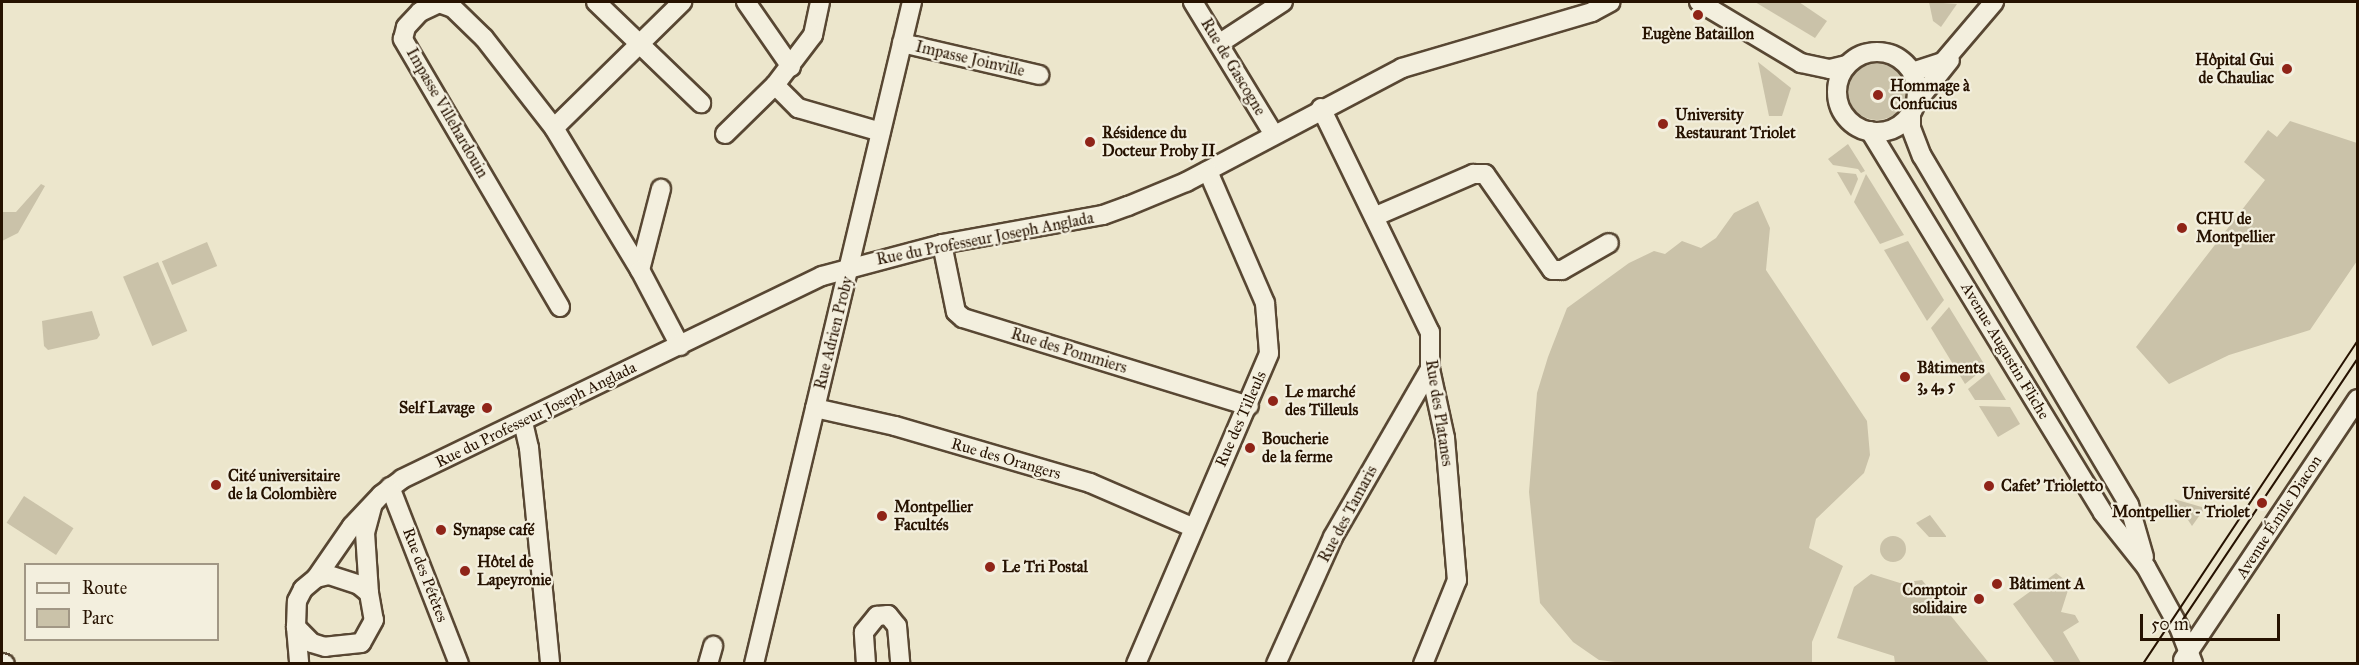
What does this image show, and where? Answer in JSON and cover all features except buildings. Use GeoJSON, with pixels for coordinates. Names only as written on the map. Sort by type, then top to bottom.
{"type":"FeatureCollection","features":[{"type":"Feature","properties":{"kind":"street"},"geometry":{"type":"LineString","coordinates":[[596,2],[701,103]]}},
{"type":"Feature","properties":{"kind":"street"},"geometry":{"type":"LineString","coordinates":[[554,128],[682,2]]}},
{"type":"Feature","properties":{"kind":"street"},"geometry":{"type":"LineString","coordinates":[[746,2],[791,67]]}},
{"type":"Feature","properties":{"kind":"street"},"geometry":{"type":"LineString","coordinates":[[725,134],[791,67],[813,35],[820,2]]}},
{"type":"Feature","properties":{"kind":"street","name":"Rue Adrien Proby"},"geometry":{"type":"LineString","coordinates":[[754,663],[912,2]]}},
{"type":"Feature","properties":{"kind":"street","name":"Rue de Gascogne"},"geometry":{"type":"LineString","coordinates":[[1193,2],[1273,133]]}},
{"type":"Feature","properties":{"kind":"street"},"geometry":{"type":"LineString","coordinates":[[1220,44],[1283,2]]}},
{"type":"Feature","properties":{"kind":"street","name":"Rue du Professeur Joseph Anglada"},"geometry":{"type":"LineString","coordinates":[[299,663],[296,627],[297,601],[352,526],[390,487],[822,276],[942,244],[1102,215],[1208,171],[1273,133],[1402,68],[1592,12],[1611,2]]}},
{"type":"Feature","properties":{"kind":"street"},"geometry":{"type":"LineString","coordinates":[[1699,2],[1801,63],[1836,97],[1852,124],[1870,131],[1893,129],[1948,66],[1952,54]]}},
{"type":"Feature","properties":{"kind":"street"},"geometry":{"type":"LineString","coordinates":[[1912,72],[1943,62],[1994,2]]}},
{"type":"Feature","properties":{"kind":"street","name":"Impasse Villehardouin"},"geometry":{"type":"LineString","coordinates":[[560,307],[403,39],[406,27],[420,12],[439,3],[453,8],[514,72],[554,128],[640,270],[680,346]]}},
{"type":"Feature","properties":{"kind":"street","name":"Impasse Joinville"},"geometry":{"type":"LineString","coordinates":[[902,43],[1039,75]]}},
{"type":"Feature","properties":{"kind":"street"},"geometry":{"type":"LineString","coordinates":[[1801,63],[1830,69],[1846,66],[1870,52],[1882,51],[1904,61],[1912,72],[1918,89],[1914,107]]}},
{"type":"Feature","properties":{"kind":"street"},"geometry":{"type":"LineString","coordinates":[[1836,97],[1846,66]]}},
{"type":"Feature","properties":{"kind":"street"},"geometry":{"type":"LineString","coordinates":[[775,85],[798,108],[881,132]]}},
{"type":"Feature","properties":{"kind":"street","name":"Avenue Augustin Fliche"},"geometry":{"type":"LineString","coordinates":[[1914,107],[1911,128],[1922,156],[2129,505],[2146,567]]}},
{"type":"Feature","properties":{"kind":"street","name":"Rue des Platanes"},"geometry":{"type":"LineString","coordinates":[[1321,108],[1377,216],[1430,332],[1430,369],[1445,438],[1457,580],[1423,663]]}},
{"type":"Feature","properties":{"kind":"street","name":"Avenue Augustin Fliche"},"geometry":{"type":"LineString","coordinates":[[1870,131],[2103,513],[2146,567],[2179,627],[2187,660]]}},
{"type":"Feature","properties":{"kind":"street","name":"Rue des Tilleuls"},"geometry":{"type":"LineString","coordinates":[[1136,663],[1192,527],[1249,406],[1269,353],[1270,331],[1256,279],[1208,171]]}},
{"type":"Feature","properties":{"kind":"street"},"geometry":{"type":"LineString","coordinates":[[1377,216],[1473,174],[1485,174],[1552,270],[1562,270],[1609,243]]}},
{"type":"Feature","properties":{"kind":"street"},"geometry":{"type":"LineString","coordinates":[[640,270],[661,189]]}},
{"type":"Feature","properties":{"kind":"street","name":"Rue des Pommiers"},"geometry":{"type":"LineString","coordinates":[[942,244],[956,312],[963,318],[1249,406]]}},
{"type":"Feature","properties":{"kind":"street","name":"Rue des Tamaris"},"geometry":{"type":"LineString","coordinates":[[1276,663],[1333,537],[1430,369]]}},
{"type":"Feature","properties":{"kind":"street","name":"Avenue Émile Diacon"},"geometry":{"type":"LineString","coordinates":[[2187,660],[2358,399]]}},
{"type":"Feature","properties":{"kind":"street","name":"Rue des Orangers"},"geometry":{"type":"LineString","coordinates":[[815,408],[895,426],[1090,483],[1192,527]]}},
{"type":"Feature","properties":{"kind":"street"},"geometry":{"type":"LineString","coordinates":[[523,422],[529,448],[550,663]]}},
{"type":"Feature","properties":{"kind":"street","name":"Rue des Pétètes"},"geometry":{"type":"LineString","coordinates":[[390,487],[459,663]]}},
{"type":"Feature","properties":{"kind":"street"},"geometry":{"type":"LineString","coordinates":[[350,663],[374,620],[369,593],[365,533],[372,505]]}},
{"type":"Feature","properties":{"kind":"street"},"geometry":{"type":"LineString","coordinates":[[316,578],[328,575],[345,579],[369,593]]}},
{"type":"Feature","properties":{"kind":"street"},"geometry":{"type":"LineString","coordinates":[[866,663],[864,632],[877,616],[888,615],[897,626],[900,663]]}},
{"type":"Feature","properties":{"kind":"street"},"geometry":{"type":"LineString","coordinates":[[296,627],[312,643],[325,647],[361,643]]}},
{"type":"Feature","properties":{"kind":"green space"},"geometry":{"type":"Polygon","coordinates":[[[1755,2],[1799,2],[1827,21],[1815,38],[1755,2]]]}},
{"type":"Feature","properties":{"kind":"green space"},"geometry":{"type":"Polygon","coordinates":[[[1929,2],[1957,4],[1941,27],[1933,21],[1929,2]]]}},
{"type":"Feature","properties":{"kind":"green space"},"geometry":{"type":"Polygon","coordinates":[[[1758,62],[1791,88],[1782,116],[1769,116],[1758,62]]]}},
{"type":"Feature","properties":{"kind":"green space"},"geometry":{"type":"Polygon","coordinates":[[[1871,62],[1883,62],[1898,70],[1906,85],[1906,97],[1898,112],[1883,120],[1871,120],[1856,112],[1848,97],[1848,85],[1856,70],[1871,62]]]}},
{"type":"Feature","properties":{"kind":"green space"},"geometry":{"type":"Polygon","coordinates":[[[2290,121],[2357,143],[2357,261],[2310,330],[2229,355],[2169,384],[2136,347],[2265,180],[2244,162],[2268,130],[2277,137],[2290,121]]]}},
{"type":"Feature","properties":{"kind":"green space"},"geometry":{"type":"Polygon","coordinates":[[[1848,144],[1865,171],[1861,173],[1858,169],[1833,165],[1828,159],[1848,144]]]}},
{"type":"Feature","properties":{"kind":"green space"},"geometry":{"type":"Polygon","coordinates":[[[1837,172],[1856,174],[1858,179],[1851,196],[1837,172]]]}},
{"type":"Feature","properties":{"kind":"green space"},"geometry":{"type":"Polygon","coordinates":[[[1866,174],[1904,235],[1880,244],[1854,202],[1866,174]]]}},
{"type":"Feature","properties":{"kind":"green space"},"geometry":{"type":"Polygon","coordinates":[[[41,184],[45,186],[18,233],[2,241],[2,212],[16,212],[41,184]]]}},
{"type":"Feature","properties":{"kind":"green space"},"geometry":{"type":"Polygon","coordinates":[[[1758,201],[1770,228],[1766,270],[1867,421],[1870,455],[1864,473],[1816,519],[1809,548],[1843,566],[1812,642],[1812,663],[1611,664],[1615,662],[1599,660],[1573,642],[1540,603],[1529,492],[1537,393],[1548,357],[1567,308],[1629,263],[1654,251],[1665,254],[1682,241],[1701,248],[1716,238],[1734,213],[1758,201]]]}},
{"type":"Feature","properties":{"kind":"green space"},"geometry":{"type":"Polygon","coordinates":[[[1908,241],[1944,300],[1927,321],[1884,250],[1908,241]]]}},
{"type":"Feature","properties":{"kind":"green space"},"geometry":{"type":"Polygon","coordinates":[[[207,242],[217,266],[172,285],[162,261],[207,242]]]}},
{"type":"Feature","properties":{"kind":"green space"},"geometry":{"type":"Polygon","coordinates":[[[158,262],[187,331],[152,346],[123,277],[158,262]]]}},
{"type":"Feature","properties":{"kind":"green space"},"geometry":{"type":"Polygon","coordinates":[[[1949,307],[1986,367],[1965,384],[1931,328],[1949,307]]]}},
{"type":"Feature","properties":{"kind":"green space"},"geometry":{"type":"Polygon","coordinates":[[[92,311],[100,335],[97,339],[48,350],[44,346],[42,321],[92,311]]]}},
{"type":"Feature","properties":{"kind":"green space"},"geometry":{"type":"Polygon","coordinates":[[[1989,372],[2006,400],[1975,400],[1968,389],[1989,372]]]}},
{"type":"Feature","properties":{"kind":"green space"},"geometry":{"type":"Polygon","coordinates":[[[1979,406],[2010,407],[2020,424],[1998,437],[1979,406]]]}},
{"type":"Feature","properties":{"kind":"green space"},"geometry":{"type":"Polygon","coordinates":[[[24,496],[73,528],[56,555],[7,523],[24,496]]]}},
{"type":"Feature","properties":{"kind":"green space"},"geometry":{"type":"Polygon","coordinates":[[[2174,499],[2205,508],[2192,526],[2174,499]]]}},
{"type":"Feature","properties":{"kind":"green space"},"geometry":{"type":"Polygon","coordinates":[[[1930,515],[1946,537],[1929,537],[1916,523],[1930,515]]]}},
{"type":"Feature","properties":{"kind":"green space"},"geometry":{"type":"Polygon","coordinates":[[[1893,536],[1902,540],[1906,549],[1902,558],[1893,562],[1884,558],[1880,549],[1884,540],[1893,536]]]}},
{"type":"Feature","properties":{"kind":"green space"},"geometry":{"type":"Polygon","coordinates":[[[2056,573],[2070,584],[2061,612],[2075,615],[2079,622],[2063,632],[2081,663],[2055,663],[2013,604],[2056,573]]]}},
{"type":"Feature","properties":{"kind":"green space"},"geometry":{"type":"Polygon","coordinates":[[[1871,574],[1900,583],[1922,580],[1989,663],[1895,663],[1894,656],[1837,638],[1854,587],[1871,574]]]}},
{"type":"Feature","properties":{"kind":"tram line"},"geometry":{"type":"LineString","coordinates":[[2143,664],[2358,341]]}},
{"type":"Feature","properties":{"kind":"tram line"},"geometry":{"type":"LineString","coordinates":[[2182,621],[2358,358]]}},
{"type":"Feature","properties":{"kind":"place","name":"Eugène Bataillon"},"geometry":{"type":"Point","coordinates":[1698,15]}},
{"type":"Feature","properties":{"kind":"place","name":"Hôpital Gui de Chauliac"},"geometry":{"type":"Point","coordinates":[2287,69]}},
{"type":"Feature","properties":{"kind":"place","name":"Hommage à Confucius"},"geometry":{"type":"Point","coordinates":[1878,95]}},
{"type":"Feature","properties":{"kind":"place","name":"University Restaurant Triolet"},"geometry":{"type":"Point","coordinates":[1663,124]}},
{"type":"Feature","properties":{"kind":"place","name":"Résidence du Docteur Proby II"},"geometry":{"type":"Point","coordinates":[1090,142]}},
{"type":"Feature","properties":{"kind":"place","name":"CHU de Montpellier"},"geometry":{"type":"Point","coordinates":[2182,228]}},
{"type":"Feature","properties":{"kind":"place","name":"Bâtiments 3, 4, 5"},"geometry":{"type":"Point","coordinates":[1905,377]}},
{"type":"Feature","properties":{"kind":"place","name":"Le marché des Tilleuls"},"geometry":{"type":"Point","coordinates":[1273,401]}},
{"type":"Feature","properties":{"kind":"place","name":"Self Lavage"},"geometry":{"type":"Point","coordinates":[487,408]}},
{"type":"Feature","properties":{"kind":"place","name":"Boucherie de la ferme"},"geometry":{"type":"Point","coordinates":[1250,448]}},
{"type":"Feature","properties":{"kind":"place","name":"Cité universitaire de la Colombière"},"geometry":{"type":"Point","coordinates":[216,485]}},
{"type":"Feature","properties":{"kind":"place","name":"Cafet' Trioletto"},"geometry":{"type":"Point","coordinates":[1989,486]}},
{"type":"Feature","properties":{"kind":"place","name":"Université Montpellier - Triolet"},"geometry":{"type":"Point","coordinates":[2262,503]}},
{"type":"Feature","properties":{"kind":"place","name":"Montpellier Facultés"},"geometry":{"type":"Point","coordinates":[882,516]}},
{"type":"Feature","properties":{"kind":"place","name":"Synapse café"},"geometry":{"type":"Point","coordinates":[441,530]}},
{"type":"Feature","properties":{"kind":"place","name":"Le Tri Postal"},"geometry":{"type":"Point","coordinates":[990,567]}},
{"type":"Feature","properties":{"kind":"place","name":"Hôtel de Lapeyronie"},"geometry":{"type":"Point","coordinates":[465,571]}},
{"type":"Feature","properties":{"kind":"place","name":"Bâtiment A"},"geometry":{"type":"Point","coordinates":[1997,584]}},
{"type":"Feature","properties":{"kind":"place","name":"Comptoir solidaire"},"geometry":{"type":"Point","coordinates":[1979,599]}}]}
